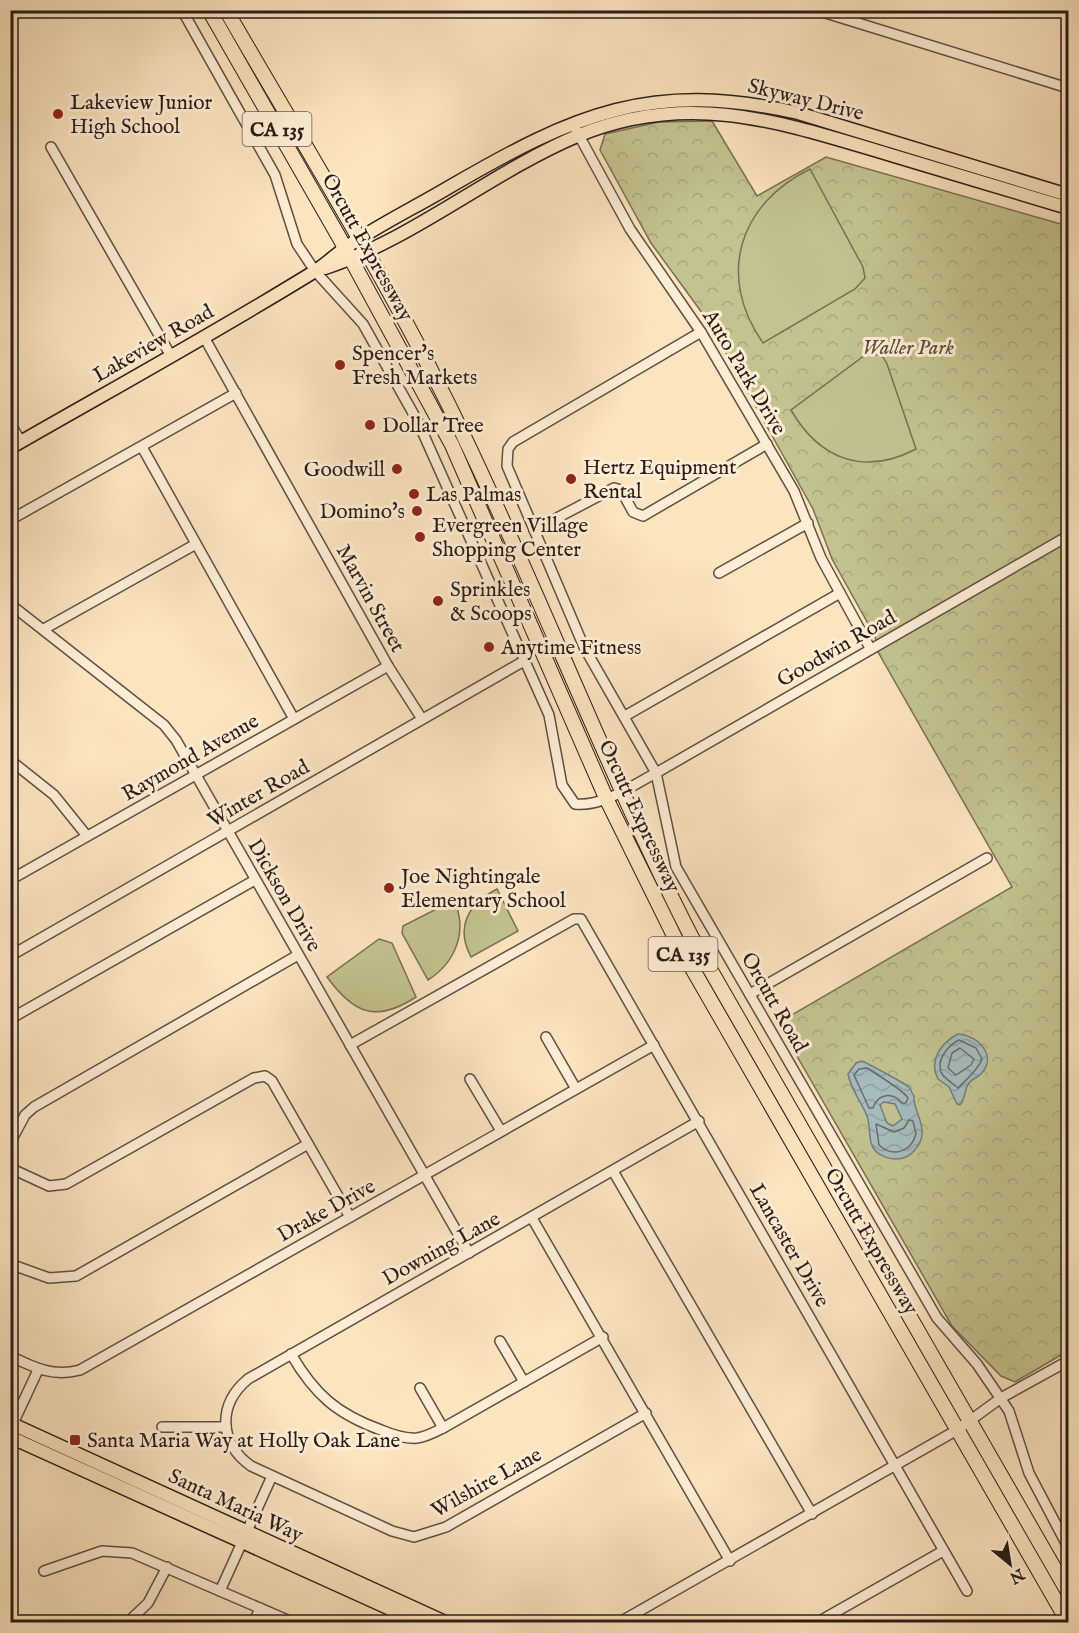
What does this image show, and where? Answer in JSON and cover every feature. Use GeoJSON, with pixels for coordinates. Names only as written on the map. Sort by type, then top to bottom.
{"type":"FeatureCollection","features":[{"type":"Feature","properties":{"kind":"highway","name":"Orcutt Expressway"},"geometry":{"type":"LineString","coordinates":[[209,10],[348,254],[467,475],[606,798],[677,942],[732,1042],[1068,1623]]}},
{"type":"Feature","properties":{"kind":"highway","name":"Orcutt Expressway"},"geometry":{"type":"LineString","coordinates":[[226,10],[362,246],[462,432],[520,558],[642,840],[696,946],[1068,1592]]}},
{"type":"Feature","properties":{"kind":"main road","name":"Skyway Drive"},"geometry":{"type":"LineString","coordinates":[[362,246],[518,148],[597,114],[655,101],[702,99],[755,103],[798,113],[1068,195]]}},
{"type":"Feature","properties":{"kind":"main road","name":"Skyway Drive"},"geometry":{"type":"LineString","coordinates":[[348,254],[579,135],[637,119],[669,114],[703,112],[748,116],[791,125],[1068,208]]}},
{"type":"Feature","properties":{"kind":"main road","name":"Lakeview Road"},"geometry":{"type":"LineString","coordinates":[[16,445],[348,254]]}},
{"type":"Feature","properties":{"kind":"main road","name":"Santa Maria Way"},"geometry":{"type":"LineString","coordinates":[[11,1426],[419,1623]]}},
{"type":"Feature","properties":{"kind":"main road","name":"Santa Maria Way"},"geometry":{"type":"LineString","coordinates":[[10,1437],[445,1623]]}},
{"type":"Feature","properties":{"kind":"street"},"geometry":{"type":"LineString","coordinates":[[182,10],[276,175],[297,244],[315,271],[363,324],[402,392],[549,715],[562,785],[567,795],[575,804],[583,805],[621,791]]}},
{"type":"Feature","properties":{"kind":"street"},"geometry":{"type":"LineString","coordinates":[[816,10],[1068,87]]}},
{"type":"Feature","properties":{"kind":"street","name":"Auto Park Drive"},"geometry":{"type":"LineString","coordinates":[[572,123],[630,229],[701,332],[794,491],[840,593],[870,648]]}},
{"type":"Feature","properties":{"kind":"street"},"geometry":{"type":"LineString","coordinates":[[51,147],[171,356]]}},
{"type":"Feature","properties":{"kind":"street","name":"Orcutt Road"},"geometry":{"type":"LineString","coordinates":[[701,332],[513,442],[508,449],[506,460],[510,475],[584,647],[656,773],[676,867],[937,1318],[977,1364],[1009,1411],[1029,1473],[1068,1547]]}},
{"type":"Feature","properties":{"kind":"street","name":"Marvin Street"},"geometry":{"type":"LineString","coordinates":[[204,337],[388,666],[422,719]]}},
{"type":"Feature","properties":{"kind":"street"},"geometry":{"type":"LineString","coordinates":[[10,520],[236,393]]}},
{"type":"Feature","properties":{"kind":"street"},"geometry":{"type":"LineString","coordinates":[[10,423],[16,445]]}},
{"type":"Feature","properties":{"kind":"street"},"geometry":{"type":"LineString","coordinates":[[534,530],[614,488],[621,490],[633,512],[643,516],[767,444]]}},
{"type":"Feature","properties":{"kind":"street"},"geometry":{"type":"LineString","coordinates":[[141,447],[294,719]]}},
{"type":"Feature","properties":{"kind":"street"},"geometry":{"type":"LineString","coordinates":[[719,573],[807,523]]}},
{"type":"Feature","properties":{"kind":"street","name":"Goodwin Road"},"geometry":{"type":"LineString","coordinates":[[621,791],[1068,536]]}},
{"type":"Feature","properties":{"kind":"street"},"geometry":{"type":"LineString","coordinates":[[44,629],[196,544]]}},
{"type":"Feature","properties":{"kind":"street"},"geometry":{"type":"LineString","coordinates":[[625,716],[840,593]]}},
{"type":"Feature","properties":{"kind":"street","name":"Dickson Drive"},"geometry":{"type":"LineString","coordinates":[[10,604],[164,725],[176,740],[469,1253]]}},
{"type":"Feature","properties":{"kind":"street","name":"Winter Road"},"geometry":{"type":"LineString","coordinates":[[10,956],[524,661]]}},
{"type":"Feature","properties":{"kind":"street","name":"Raymond Avenue"},"geometry":{"type":"LineString","coordinates":[[10,880],[388,666]]}},
{"type":"Feature","properties":{"kind":"street"},"geometry":{"type":"LineString","coordinates":[[10,760],[54,795],[87,836]]}},
{"type":"Feature","properties":{"kind":"street"},"geometry":{"type":"LineString","coordinates":[[750,994],[987,858]]}},
{"type":"Feature","properties":{"kind":"street"},"geometry":{"type":"LineString","coordinates":[[10,1019],[255,880]]}},
{"type":"Feature","properties":{"kind":"street","name":"Lancaster Drive"},"geometry":{"type":"LineString","coordinates":[[350,1045],[574,919],[581,919],[967,1591]]}},
{"type":"Feature","properties":{"kind":"street"},"geometry":{"type":"LineString","coordinates":[[10,1143],[25,1115],[34,1107],[298,955]]}},
{"type":"Feature","properties":{"kind":"street"},"geometry":{"type":"LineString","coordinates":[[546,1037],[576,1089]]}},
{"type":"Feature","properties":{"kind":"street","name":"Drake Drive"},"geometry":{"type":"LineString","coordinates":[[10,1356],[38,1370],[64,1374],[80,1370],[654,1045]]}},
{"type":"Feature","properties":{"kind":"street"},"geometry":{"type":"LineString","coordinates":[[10,1168],[49,1186],[66,1184],[254,1077],[265,1076],[272,1081],[350,1217]]}},
{"type":"Feature","properties":{"kind":"street"},"geometry":{"type":"LineString","coordinates":[[470,1079],[501,1131]]}},
{"type":"Feature","properties":{"kind":"street","name":"Downing Lane"},"geometry":{"type":"LineString","coordinates":[[226,1427],[230,1405],[240,1386],[291,1354],[699,1121]]}},
{"type":"Feature","properties":{"kind":"street"},"geometry":{"type":"LineString","coordinates":[[10,1264],[49,1278],[76,1276],[308,1144]]}},
{"type":"Feature","properties":{"kind":"street"},"geometry":{"type":"LineString","coordinates":[[613,1171],[812,1514]]}},
{"type":"Feature","properties":{"kind":"street"},"geometry":{"type":"LineString","coordinates":[[532,1218],[603,1337],[730,1561]]}},
{"type":"Feature","properties":{"kind":"street"},"geometry":{"type":"LineString","coordinates":[[291,1354],[311,1386],[323,1398],[364,1424],[408,1438],[425,1437],[443,1428],[603,1337]]}},
{"type":"Feature","properties":{"kind":"street"},"geometry":{"type":"LineString","coordinates":[[500,1341],[524,1382]]}},
{"type":"Feature","properties":{"kind":"street"},"geometry":{"type":"LineString","coordinates":[[623,1622],[896,1466],[957,1430],[1001,1398],[1068,1361]]}},
{"type":"Feature","properties":{"kind":"street"},"geometry":{"type":"LineString","coordinates":[[11,1426],[38,1370]]}},
{"type":"Feature","properties":{"kind":"street"},"geometry":{"type":"LineString","coordinates":[[420,1388],[443,1428]]}},
{"type":"Feature","properties":{"kind":"street","name":"Wilshire Lane"},"geometry":{"type":"LineString","coordinates":[[226,1427],[227,1439],[239,1457],[272,1476],[392,1531],[414,1537],[427,1535],[446,1527],[646,1413]]}},
{"type":"Feature","properties":{"kind":"street"},"geometry":{"type":"LineString","coordinates":[[162,1426],[226,1427]]}},
{"type":"Feature","properties":{"kind":"street"},"geometry":{"type":"LineString","coordinates":[[220,1591],[272,1476]]}},
{"type":"Feature","properties":{"kind":"street"},"geometry":{"type":"LineString","coordinates":[[44,1571],[79,1557],[111,1551],[144,1557],[292,1623]]}},
{"type":"Feature","properties":{"kind":"street"},"geometry":{"type":"LineString","coordinates":[[818,1623],[943,1551]]}},
{"type":"Feature","properties":{"kind":"street"},"geometry":{"type":"LineString","coordinates":[[128,1623],[148,1603],[167,1567]]}},
{"type":"Feature","properties":{"kind":"street"},"geometry":{"type":"LineString","coordinates":[[254,1623],[260,1608]]}},
{"type":"Feature","properties":{"kind":"green space","name":"Waller Park"},"geometry":{"type":"Polygon","coordinates":[[[712,121],[757,196],[826,157],[1068,226],[1068,1351],[1015,1382],[1001,1376],[952,1326],[778,1023],[1012,887],[878,652],[875,636],[832,559],[813,509],[708,321],[651,243],[600,150],[605,134],[659,122],[712,121]]]}},
{"type":"Feature","properties":{"kind":"green space"},"geometry":{"type":"Polygon","coordinates":[[[810,169],[863,267],[865,278],[855,289],[763,343],[749,318],[741,292],[738,268],[742,244],[752,222],[766,202],[786,184],[810,169]]]}},
{"type":"Feature","properties":{"kind":"green space"},"geometry":{"type":"Polygon","coordinates":[[[871,353],[883,357],[887,364],[916,449],[897,457],[861,462],[845,458],[815,441],[791,410],[871,353]]]}},
{"type":"Feature","properties":{"kind":"green space"},"geometry":{"type":"Polygon","coordinates":[[[497,889],[518,931],[471,957],[464,936],[467,917],[478,902],[497,889]]]}},
{"type":"Feature","properties":{"kind":"green space"},"geometry":{"type":"Polygon","coordinates":[[[454,900],[460,923],[457,945],[446,964],[428,980],[402,933],[403,926],[454,900]]]}},
{"type":"Feature","properties":{"kind":"green space"},"geometry":{"type":"Polygon","coordinates":[[[379,939],[392,943],[416,997],[389,1010],[377,1012],[356,1006],[337,990],[327,977],[379,939]]]}},
{"type":"Feature","properties":{"kind":"water"},"geometry":{"type":"Polygon","coordinates":[[[958,1034],[979,1042],[987,1060],[986,1067],[981,1074],[967,1085],[960,1105],[957,1104],[949,1087],[938,1079],[935,1072],[938,1052],[958,1034]]]}},
{"type":"Feature","properties":{"kind":"water"},"geometry":{"type":"Polygon","coordinates":[[[862,1061],[901,1082],[909,1087],[914,1096],[922,1135],[917,1148],[906,1157],[896,1159],[886,1157],[873,1148],[867,1116],[851,1085],[848,1074],[856,1063],[862,1061]],[[884,1102],[880,1105],[887,1123],[893,1126],[902,1119],[895,1104],[884,1102]]]}},
{"type":"Feature","properties":{"kind":"place","name":"Lakeview Junior High School"},"geometry":{"type":"Point","coordinates":[58,114]}},
{"type":"Feature","properties":{"kind":"place","name":"Spencer's Fresh Markets"},"geometry":{"type":"Point","coordinates":[340,365]}},
{"type":"Feature","properties":{"kind":"place","name":"Dollar Tree"},"geometry":{"type":"Point","coordinates":[370,425]}},
{"type":"Feature","properties":{"kind":"place","name":"Goodwill"},"geometry":{"type":"Point","coordinates":[397,469]}},
{"type":"Feature","properties":{"kind":"place","name":"Hertz Equipment Rental"},"geometry":{"type":"Point","coordinates":[571,479]}},
{"type":"Feature","properties":{"kind":"place","name":"Las Palmas"},"geometry":{"type":"Point","coordinates":[414,494]}},
{"type":"Feature","properties":{"kind":"place","name":"Domino's"},"geometry":{"type":"Point","coordinates":[417,511]}},
{"type":"Feature","properties":{"kind":"place","name":"Evergreen Village Shopping Center"},"geometry":{"type":"Point","coordinates":[420,537]}},
{"type":"Feature","properties":{"kind":"place","name":"Sprinkles & Scoops"},"geometry":{"type":"Point","coordinates":[438,601]}},
{"type":"Feature","properties":{"kind":"place","name":"Anytime Fitness"},"geometry":{"type":"Point","coordinates":[489,647]}},
{"type":"Feature","properties":{"kind":"place","name":"Joe Nightingale Elementary School"},"geometry":{"type":"Point","coordinates":[389,888]}},
{"type":"Feature","properties":{"kind":"place","name":"Santa Maria Way at Holly Oak Lane"},"geometry":{"type":"Point","coordinates":[75,1440]}}]}
